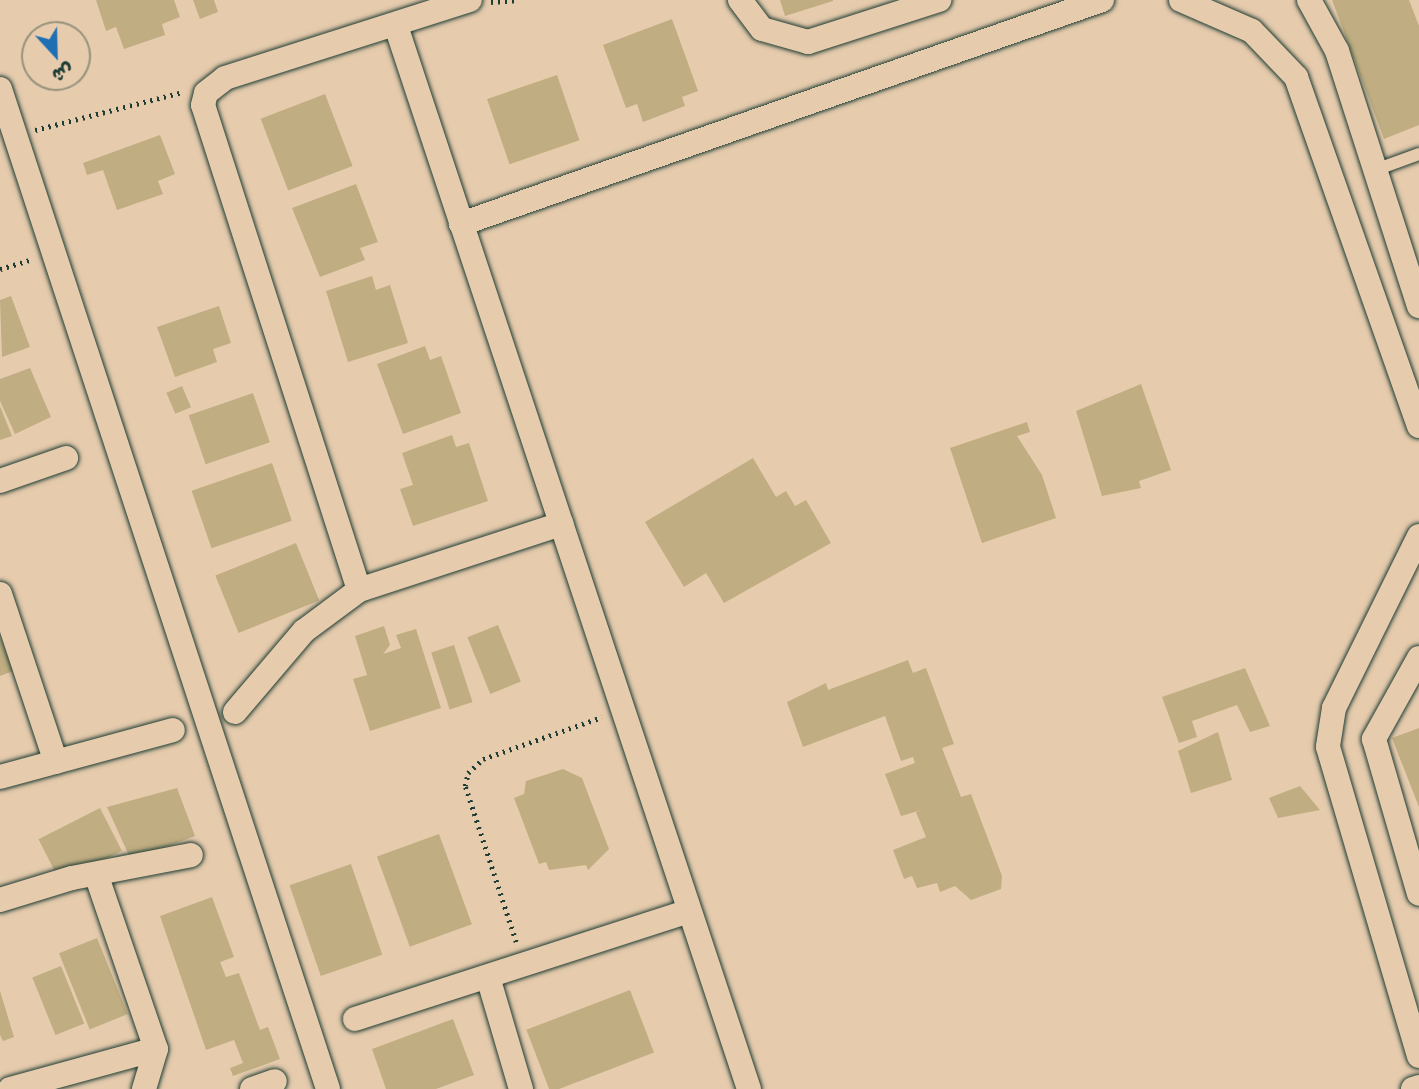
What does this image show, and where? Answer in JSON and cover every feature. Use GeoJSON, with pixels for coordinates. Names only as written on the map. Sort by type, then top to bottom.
{"type":"FeatureCollection","features":[{"type":"Feature","properties":{"kind":"street"},"geometry":{"type":"LineString","coordinates":[[359,590],[206,117],[206,93],[214,83],[470,0]]}},
{"type":"Feature","properties":{"kind":"street"},"geometry":{"type":"LineString","coordinates":[[740,0],[762,29],[808,42],[939,0]]}},
{"type":"Feature","properties":{"kind":"street"},"geometry":{"type":"LineString","coordinates":[[461,224],[1102,0]]}},
{"type":"Feature","properties":{"kind":"street"},"geometry":{"type":"LineString","coordinates":[[1181,0],[1252,31],[1296,77],[1419,426]]}},
{"type":"Feature","properties":{"kind":"street"},"geometry":{"type":"LineString","coordinates":[[1309,0],[1337,51],[1419,306]]}},
{"type":"Feature","properties":{"kind":"street"},"geometry":{"type":"LineString","coordinates":[[396,26],[748,1089]]}},
{"type":"Feature","properties":{"kind":"street"},"geometry":{"type":"LineString","coordinates":[[0,89],[328,1089]]}},
{"type":"Feature","properties":{"kind":"street"},"geometry":{"type":"LineString","coordinates":[[0,481],[66,458]]}},
{"type":"Feature","properties":{"kind":"street"},"geometry":{"type":"LineString","coordinates":[[235,712],[304,631],[359,590],[561,524]]}},
{"type":"Feature","properties":{"kind":"street"},"geometry":{"type":"LineString","coordinates":[[1419,536],[1334,708],[1328,747],[1419,1056]]}},
{"type":"Feature","properties":{"kind":"street"},"geometry":{"type":"LineString","coordinates":[[0,594],[56,762]]}},
{"type":"Feature","properties":{"kind":"street"},"geometry":{"type":"LineString","coordinates":[[1419,658],[1374,738],[1419,894]]}},
{"type":"Feature","properties":{"kind":"street"},"geometry":{"type":"LineString","coordinates":[[0,777],[173,730]]}},
{"type":"Feature","properties":{"kind":"street"},"geometry":{"type":"LineString","coordinates":[[0,901],[72,878],[97,877],[191,855]]}},
{"type":"Feature","properties":{"kind":"street"},"geometry":{"type":"LineString","coordinates":[[97,877],[156,1049],[144,1089]]}},
{"type":"Feature","properties":{"kind":"street"},"geometry":{"type":"LineString","coordinates":[[355,1019],[690,911]]}},
{"type":"Feature","properties":{"kind":"street"},"geometry":{"type":"LineString","coordinates":[[488,977],[521,1089]]}},
{"type":"Feature","properties":{"kind":"street"},"geometry":{"type":"LineString","coordinates":[[10,1089],[156,1049]]}},
{"type":"Feature","properties":{"kind":"street"},"geometry":{"type":"LineString","coordinates":[[1413,1089],[1419,1087]]}},
{"type":"Feature","properties":{"kind":"lane"},"geometry":{"type":"LineString","coordinates":[[1375,170],[1419,154]]}},
{"type":"Feature","properties":{"kind":"path"},"geometry":{"type":"LineString","coordinates":[[481,0],[517,0]]}},
{"type":"Feature","properties":{"kind":"path"},"geometry":{"type":"LineString","coordinates":[[15,135],[214,83]]}},
{"type":"Feature","properties":{"kind":"path"},"geometry":{"type":"LineString","coordinates":[[0,269],[54,253]]}},
{"type":"Feature","properties":{"kind":"path"},"geometry":{"type":"LineString","coordinates":[[523,965],[465,786],[468,773],[483,759],[622,710]]}},
{"type":"Feature","properties":{"kind":"building"},"geometry":{"type":"Polygon","coordinates":[[[96,0],[174,0],[180,17],[162,24],[165,35],[124,49],[116,27],[106,31],[96,0]]]}},
{"type":"Feature","properties":{"kind":"building"},"geometry":{"type":"Polygon","coordinates":[[[193,0],[214,0],[218,12],[200,19],[193,0]]]}},
{"type":"Feature","properties":{"kind":"building"},"geometry":{"type":"Polygon","coordinates":[[[780,0],[833,0],[833,1],[785,16],[780,0]]]}},
{"type":"Feature","properties":{"kind":"building"},"geometry":{"type":"Polygon","coordinates":[[[1332,0],[1409,0],[1419,26],[1419,125],[1384,139],[1332,0]]]}},
{"type":"Feature","properties":{"kind":"building"},"geometry":{"type":"Polygon","coordinates":[[[672,19],[698,91],[682,97],[685,106],[643,122],[637,104],[626,108],[603,45],[672,19]]]}},
{"type":"Feature","properties":{"kind":"building"},"geometry":{"type":"Polygon","coordinates":[[[557,75],[579,140],[509,164],[487,99],[557,75]]]}},
{"type":"Feature","properties":{"kind":"building"},"geometry":{"type":"Polygon","coordinates":[[[325,94],[353,166],[288,191],[261,119],[325,94]]]}},
{"type":"Feature","properties":{"kind":"building"},"geometry":{"type":"Polygon","coordinates":[[[160,135],[175,174],[158,181],[163,194],[117,210],[103,170],[87,175],[83,163],[160,135]]]}},
{"type":"Feature","properties":{"kind":"building"},"geometry":{"type":"Polygon","coordinates":[[[356,184],[378,242],[360,248],[365,260],[320,277],[292,208],[356,184]]]}},
{"type":"Feature","properties":{"kind":"building"},"geometry":{"type":"Polygon","coordinates":[[[372,276],[376,290],[390,285],[408,343],[348,362],[326,291],[372,276]]]}},
{"type":"Feature","properties":{"kind":"building"},"geometry":{"type":"Polygon","coordinates":[[[11,296],[30,347],[2,357],[0,300],[11,296]]]}},
{"type":"Feature","properties":{"kind":"building"},"geometry":{"type":"Polygon","coordinates":[[[219,306],[231,343],[213,349],[217,362],[175,377],[157,327],[219,306]]]}},
{"type":"Feature","properties":{"kind":"building"},"geometry":{"type":"Polygon","coordinates":[[[425,346],[430,360],[441,356],[461,413],[403,434],[377,364],[425,346]]]}},
{"type":"Feature","properties":{"kind":"building"},"geometry":{"type":"Polygon","coordinates":[[[30,368],[51,417],[15,434],[0,401],[0,379],[30,368]]]}},
{"type":"Feature","properties":{"kind":"building"},"geometry":{"type":"Polygon","coordinates":[[[1141,384],[1171,470],[1139,481],[1141,488],[1102,496],[1076,411],[1141,384]]]}},
{"type":"Feature","properties":{"kind":"building"},"geometry":{"type":"Polygon","coordinates":[[[182,386],[191,407],[175,414],[166,393],[182,386]]]}},
{"type":"Feature","properties":{"kind":"building"},"geometry":{"type":"Polygon","coordinates":[[[253,393],[270,442],[206,464],[189,415],[253,393]]]}},
{"type":"Feature","properties":{"kind":"building"},"geometry":{"type":"Polygon","coordinates":[[[0,406],[12,436],[0,440],[0,406]]]}},
{"type":"Feature","properties":{"kind":"building"},"geometry":{"type":"Polygon","coordinates":[[[1027,422],[1030,432],[1017,436],[1042,475],[1056,518],[982,543],[950,448],[1027,422]]]}},
{"type":"Feature","properties":{"kind":"building"},"geometry":{"type":"Polygon","coordinates":[[[452,435],[456,447],[469,443],[488,501],[413,526],[400,489],[413,485],[402,453],[452,435]]]}},
{"type":"Feature","properties":{"kind":"building"},"geometry":{"type":"Polygon","coordinates":[[[753,458],[776,497],[786,491],[795,506],[806,500],[831,543],[724,603],[706,573],[684,587],[645,522],[753,458]]]}},
{"type":"Feature","properties":{"kind":"building"},"geometry":{"type":"Polygon","coordinates":[[[272,463],[292,521],[211,548],[192,491],[272,463]]]}},
{"type":"Feature","properties":{"kind":"building"},"geometry":{"type":"Polygon","coordinates":[[[296,543],[319,600],[239,633],[215,576],[296,543]]]}},
{"type":"Feature","properties":{"kind":"building"},"geometry":{"type":"Polygon","coordinates":[[[498,625],[521,682],[490,694],[467,637],[498,625]]]}},
{"type":"Feature","properties":{"kind":"building"},"geometry":{"type":"Polygon","coordinates":[[[384,626],[390,645],[383,654],[401,648],[396,635],[416,629],[441,708],[370,731],[353,679],[367,675],[355,636],[384,626]]]}},
{"type":"Feature","properties":{"kind":"building"},"geometry":{"type":"Polygon","coordinates":[[[0,638],[13,671],[0,676],[0,638]]]}},
{"type":"Feature","properties":{"kind":"building"},"geometry":{"type":"Polygon","coordinates":[[[454,645],[473,702],[450,709],[431,652],[454,645]]]}},
{"type":"Feature","properties":{"kind":"building"},"geometry":{"type":"Polygon","coordinates":[[[908,660],[913,673],[926,668],[954,744],[942,748],[961,797],[971,794],[1002,876],[1001,889],[971,900],[955,886],[940,892],[937,883],[917,888],[912,876],[904,879],[893,850],[926,837],[916,812],[925,809],[901,816],[885,774],[915,763],[913,757],[901,761],[885,716],[803,747],[787,702],[826,683],[828,690],[908,660]]]}},
{"type":"Feature","properties":{"kind":"building"},"geometry":{"type":"Polygon","coordinates":[[[1245,668],[1270,726],[1250,732],[1237,705],[1192,721],[1197,737],[1179,743],[1162,697],[1245,668]]]}},
{"type":"Feature","properties":{"kind":"building"},"geometry":{"type":"Polygon","coordinates":[[[1419,728],[1419,807],[1392,738],[1419,728]]]}},
{"type":"Feature","properties":{"kind":"building"},"geometry":{"type":"Polygon","coordinates":[[[1218,732],[1232,780],[1191,793],[1178,751],[1218,732]]]}},
{"type":"Feature","properties":{"kind":"building"},"geometry":{"type":"Polygon","coordinates":[[[563,769],[582,778],[609,849],[588,870],[586,865],[549,870],[546,862],[539,864],[514,798],[524,794],[526,781],[563,769]]]}},
{"type":"Feature","properties":{"kind":"building"},"geometry":{"type":"Polygon","coordinates":[[[1300,786],[1320,810],[1278,818],[1269,798],[1300,786]]]}},
{"type":"Feature","properties":{"kind":"building"},"geometry":{"type":"Polygon","coordinates":[[[177,788],[195,836],[131,860],[107,807],[177,788]]]}},
{"type":"Feature","properties":{"kind":"building"},"geometry":{"type":"Polygon","coordinates":[[[100,808],[122,851],[60,882],[39,839],[100,808]]]}},
{"type":"Feature","properties":{"kind":"building"},"geometry":{"type":"Polygon","coordinates":[[[439,834],[472,924],[410,947],[377,857],[439,834]]]}},
{"type":"Feature","properties":{"kind":"building"},"geometry":{"type":"Polygon","coordinates":[[[351,864],[382,955],[321,976],[290,885],[351,864]]]}},
{"type":"Feature","properties":{"kind":"building"},"geometry":{"type":"Polygon","coordinates":[[[212,897],[234,957],[220,962],[226,977],[239,973],[260,1030],[268,1027],[280,1059],[233,1076],[230,1068],[243,1063],[234,1040],[206,1050],[160,916],[212,897]]]}},
{"type":"Feature","properties":{"kind":"building"},"geometry":{"type":"Polygon","coordinates":[[[97,938],[128,1014],[90,1029],[59,953],[97,938]]]}},
{"type":"Feature","properties":{"kind":"building"},"geometry":{"type":"Polygon","coordinates":[[[61,966],[84,1023],[55,1035],[32,978],[61,966]]]}},
{"type":"Feature","properties":{"kind":"building"},"geometry":{"type":"Polygon","coordinates":[[[630,990],[654,1053],[559,1089],[549,1089],[526,1030],[630,990]]]}},
{"type":"Feature","properties":{"kind":"building"},"geometry":{"type":"Polygon","coordinates":[[[0,991],[14,1037],[3,1041],[0,1035],[0,991]]]}},
{"type":"Feature","properties":{"kind":"building"},"geometry":{"type":"Polygon","coordinates":[[[453,1019],[474,1075],[436,1089],[386,1089],[372,1049],[453,1019]]]}}]}
